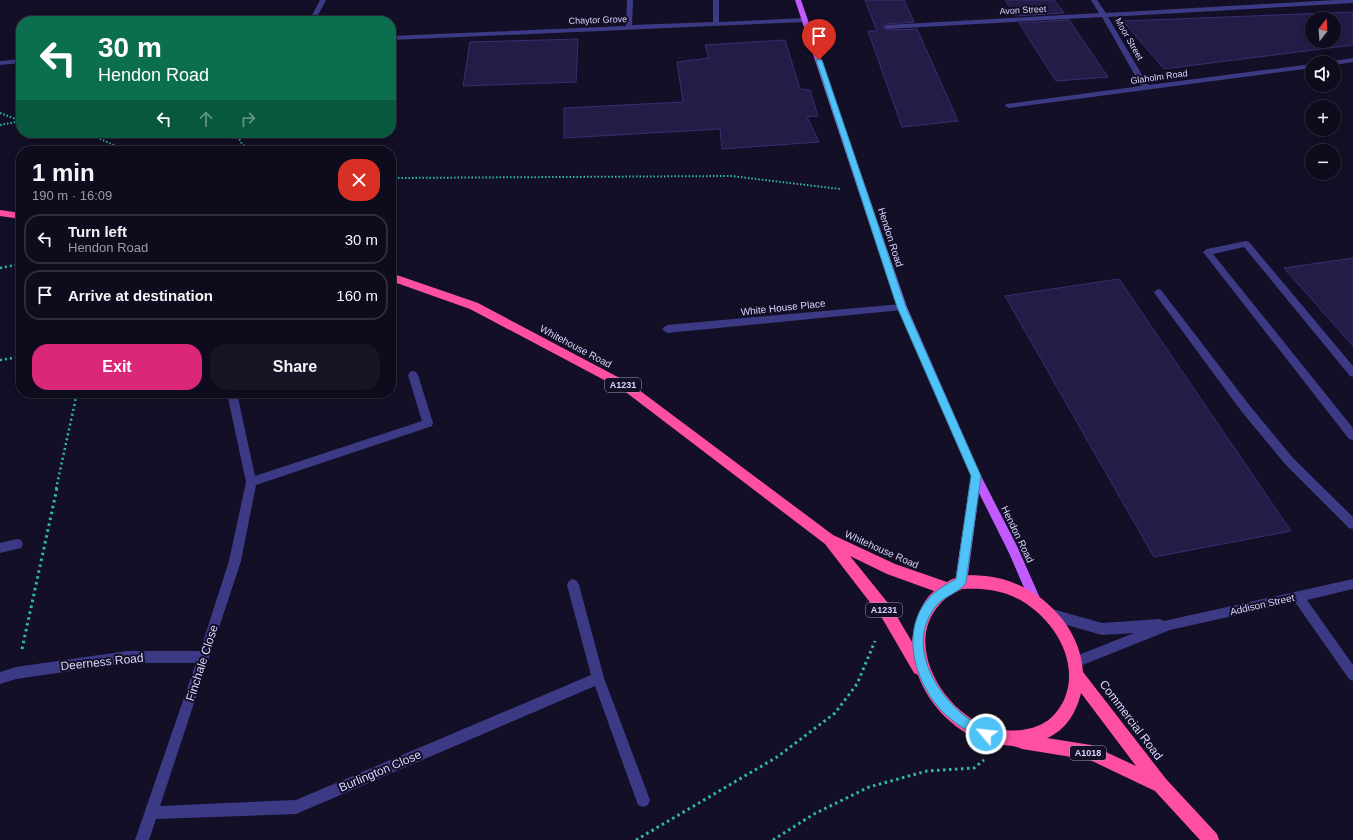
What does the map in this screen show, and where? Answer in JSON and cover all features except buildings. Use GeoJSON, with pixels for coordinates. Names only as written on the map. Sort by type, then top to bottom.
{"type":"FeatureCollection","features":[{"type":"Feature","properties":{"kind":"highway"},"geometry":{"type":"LineString","coordinates":[[0,213],[16,215]]}},
{"type":"Feature","properties":{"kind":"highway","name":"Whitehouse Road"},"geometry":{"type":"LineString","coordinates":[[396,278],[474,306],[627,387],[828,539],[892,569],[948,589]]}},
{"type":"Feature","properties":{"kind":"highway","name":"Whitehouse Road"},"geometry":{"type":"LineString","coordinates":[[828,539],[887,613],[930,687]]}},
{"type":"Feature","properties":{"kind":"highway"},"geometry":{"type":"LineString","coordinates":[[930,687],[921,663],[918,640],[922,619],[932,601],[948,589],[961,582],[989,582],[1013,589],[1036,602],[1049,614],[1063,632],[1076,669],[1072,701],[1058,722],[1037,735],[1011,739]]}},
{"type":"Feature","properties":{"kind":"highway","name":"Commercial Road"},"geometry":{"type":"LineString","coordinates":[[1076,669],[1160,785],[1211,840]]}},
{"type":"Feature","properties":{"kind":"highway","name":"Commercial Road"},"geometry":{"type":"LineString","coordinates":[[930,687],[945,706],[964,722],[986,734],[1091,753],[1160,785]]}},
{"type":"Feature","properties":{"kind":"main road","name":"Hendon Road"},"geometry":{"type":"LineString","coordinates":[[798,0],[902,307],[976,476],[1013,550],[1036,602]]}},
{"type":"Feature","properties":{"kind":"main road"},"geometry":{"type":"LineString","coordinates":[[961,582],[976,476]]}},
{"type":"Feature","properties":{"kind":"street"},"geometry":{"type":"LineString","coordinates":[[315,16],[323,0]]}},
{"type":"Feature","properties":{"kind":"street"},"geometry":{"type":"LineString","coordinates":[[629,28],[630,0]]}},
{"type":"Feature","properties":{"kind":"street"},"geometry":{"type":"LineString","coordinates":[[716,0],[716,25]]}},
{"type":"Feature","properties":{"kind":"street","name":"Moor Street"},"geometry":{"type":"LineString","coordinates":[[1094,0],[1146,89]]}},
{"type":"Feature","properties":{"kind":"street","name":"Avon Street"},"geometry":{"type":"LineString","coordinates":[[886,27],[1353,1]]}},
{"type":"Feature","properties":{"kind":"street","name":"Chaytor Grove"},"geometry":{"type":"LineString","coordinates":[[396,38],[805,20]]}},
{"type":"Feature","properties":{"kind":"street"},"geometry":{"type":"LineString","coordinates":[[1341,62],[1353,60]]}},
{"type":"Feature","properties":{"kind":"street"},"geometry":{"type":"LineString","coordinates":[[0,63],[16,61]]}},
{"type":"Feature","properties":{"kind":"street","name":"Glaholm Road"},"geometry":{"type":"LineString","coordinates":[[1009,106],[1305,67]]}},
{"type":"Feature","properties":{"kind":"street"},"geometry":{"type":"LineString","coordinates":[[1353,373],[1246,244],[1207,252],[1353,436]]}},
{"type":"Feature","properties":{"kind":"street"},"geometry":{"type":"LineString","coordinates":[[1158,292],[1246,409],[1289,461],[1353,524]]}},
{"type":"Feature","properties":{"kind":"street","name":"White House Place"},"geometry":{"type":"LineString","coordinates":[[667,329],[902,307]]}},
{"type":"Feature","properties":{"kind":"street"},"geometry":{"type":"LineString","coordinates":[[251,482],[428,423],[413,375]]}},
{"type":"Feature","properties":{"kind":"street","name":"Finchale Close"},"geometry":{"type":"LineString","coordinates":[[142,840],[235,561],[251,482],[233,398]]}},
{"type":"Feature","properties":{"kind":"street"},"geometry":{"type":"LineString","coordinates":[[0,548],[16,544]]}},
{"type":"Feature","properties":{"kind":"street","name":"Addison Street"},"geometry":{"type":"LineString","coordinates":[[1170,624],[1353,584]]}},
{"type":"Feature","properties":{"kind":"street"},"geometry":{"type":"LineString","coordinates":[[572,585],[598,678],[643,800]]}},
{"type":"Feature","properties":{"kind":"street"},"geometry":{"type":"LineString","coordinates":[[1297,596],[1353,675]]}},
{"type":"Feature","properties":{"kind":"street"},"geometry":{"type":"LineString","coordinates":[[1049,614],[1102,629],[1170,624]]}},
{"type":"Feature","properties":{"kind":"street"},"geometry":{"type":"LineString","coordinates":[[1076,669],[1170,624]]}},
{"type":"Feature","properties":{"kind":"street","name":"Deerness Road"},"geometry":{"type":"LineString","coordinates":[[0,678],[16,673],[126,657],[204,657]]}},
{"type":"Feature","properties":{"kind":"street","name":"Burlington Close"},"geometry":{"type":"LineString","coordinates":[[151,813],[296,807],[598,678]]}},
{"type":"Feature","properties":{"kind":"path"},"geometry":{"type":"LineString","coordinates":[[0,114],[16,119]]}},
{"type":"Feature","properties":{"kind":"path"},"geometry":{"type":"LineString","coordinates":[[0,125],[16,122]]}},
{"type":"Feature","properties":{"kind":"path"},"geometry":{"type":"LineString","coordinates":[[98,138],[116,146]]}},
{"type":"Feature","properties":{"kind":"path"},"geometry":{"type":"LineString","coordinates":[[239,138],[242,144],[245,146]]}},
{"type":"Feature","properties":{"kind":"path"},"geometry":{"type":"LineString","coordinates":[[396,178],[731,176],[863,192]]}},
{"type":"Feature","properties":{"kind":"path"},"geometry":{"type":"LineString","coordinates":[[0,268],[16,265]]}},
{"type":"Feature","properties":{"kind":"path"},"geometry":{"type":"LineString","coordinates":[[0,360],[16,358]]}},
{"type":"Feature","properties":{"kind":"path"},"geometry":{"type":"LineString","coordinates":[[16,673],[76,398]]}},
{"type":"Feature","properties":{"kind":"path"},"geometry":{"type":"LineString","coordinates":[[636,840],[777,757],[836,712],[857,684],[887,613]]}},
{"type":"Feature","properties":{"kind":"path"},"geometry":{"type":"LineString","coordinates":[[773,840],[814,814],[869,787],[927,771],[974,768],[1011,739]]}},
{"type":"Feature","properties":{"kind":"route"},"geometry":{"type":"LineString","coordinates":[[819,60],[902,307],[976,476],[961,582],[948,589],[932,601],[922,619],[918,640],[921,663],[930,687],[945,706],[964,722],[986,734]]}}]}
